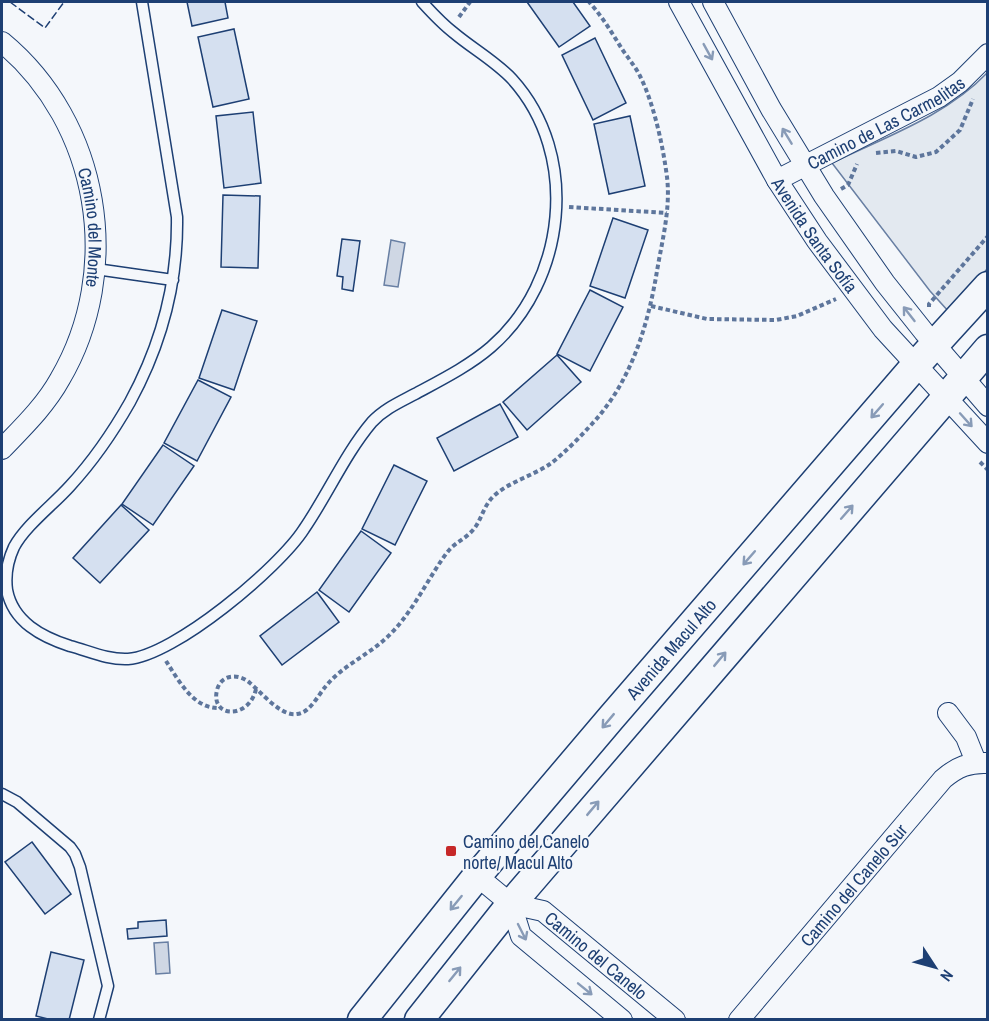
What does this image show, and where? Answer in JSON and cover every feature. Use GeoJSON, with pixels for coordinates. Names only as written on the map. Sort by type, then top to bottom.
{"type":"FeatureCollection","features":[{"type":"Feature","properties":{"kind":"street","name":"Avenida Santa Sofía"},"geometry":{"type":"LineString","coordinates":[[679,2],[777,180],[853,291],[915,366],[987,406]]}},
{"type":"Feature","properties":{"kind":"street","name":"Avenida Santa Sofía"},"geometry":{"type":"LineString","coordinates":[[713,2],[804,165],[885,283],[929,338],[987,444]]}},
{"type":"Feature","properties":{"kind":"street","name":"Camino del Monte"},"geometry":{"type":"LineString","coordinates":[[2,42],[24,63],[54,100],[69,126],[89,181],[97,240],[92,298],[84,326],[60,379],[26,425],[2,448]]}},
{"type":"Feature","properties":{"kind":"street","name":"Camino de Las Carmelitas"},"geometry":{"type":"LineString","coordinates":[[777,180],[939,97],[960,82],[987,54]]}},
{"type":"Feature","properties":{"kind":"street","name":"Avenida Macul Alto"},"geometry":{"type":"LineString","coordinates":[[362,1020],[477,876],[618,709],[915,366],[929,338],[987,286]]}},
{"type":"Feature","properties":{"kind":"street"},"geometry":{"type":"LineString","coordinates":[[418,1020],[511,904],[987,349]]}},
{"type":"Feature","properties":{"kind":"street"},"geometry":{"type":"LineString","coordinates":[[948,713],[982,762]]}},
{"type":"Feature","properties":{"kind":"street","name":"Camino del Canelo Sur"},"geometry":{"type":"LineString","coordinates":[[748,1017],[932,790],[954,769],[982,762]]}},
{"type":"Feature","properties":{"kind":"street","name":"Camino del Canelo"},"geometry":{"type":"LineString","coordinates":[[477,876],[511,904],[543,911],[675,1020]]}},
{"type":"Feature","properties":{"kind":"street","name":"Camino del Canelo"},"geometry":{"type":"LineString","coordinates":[[511,904],[521,936],[622,1020]]}},
{"type":"Feature","properties":{"kind":"lane"},"geometry":{"type":"LineString","coordinates":[[142,2],[177,217],[174,280],[157,341],[132,399],[95,456],[71,485],[20,537],[9,560],[6,574],[11,603],[28,626],[59,642],[119,659],[145,656],[159,650],[202,622],[276,563],[303,532],[352,451],[374,420],[395,403],[473,361],[508,330],[522,312],[544,272],[555,228],[556,183],[546,139],[537,117],[526,98],[505,73],[484,54],[452,32],[422,2]]}},
{"type":"Feature","properties":{"kind":"lane"},"geometry":{"type":"LineString","coordinates":[[96,269],[174,280]]}},
{"type":"Feature","properties":{"kind":"lane"},"geometry":{"type":"LineString","coordinates":[[2,794],[17,802],[75,854],[108,986],[99,1020]]}},
{"type":"Feature","properties":{"kind":"path"},"geometry":{"type":"LineString","coordinates":[[221,708],[216,700],[217,689],[222,679],[230,676],[241,677],[250,682],[256,690],[285,712],[296,715],[307,711],[328,683],[385,640],[404,620],[451,548],[471,533],[487,503],[498,491],[527,478],[551,463],[599,416],[637,354],[651,306],[667,213],[667,178],[655,119],[640,76],[589,2]]}},
{"type":"Feature","properties":{"kind":"path"},"geometry":{"type":"LineString","coordinates":[[873,153],[896,151],[916,157],[936,152],[960,130],[975,94]]}},
{"type":"Feature","properties":{"kind":"path"},"geometry":{"type":"LineString","coordinates":[[824,196],[848,185],[855,165],[864,159]]}},
{"type":"Feature","properties":{"kind":"path"},"geometry":{"type":"LineString","coordinates":[[557,206],[667,213]]}},
{"type":"Feature","properties":{"kind":"path"},"geometry":{"type":"LineString","coordinates":[[929,338],[929,304],[987,236]]}},
{"type":"Feature","properties":{"kind":"path"},"geometry":{"type":"LineString","coordinates":[[651,306],[706,319],[776,320],[797,316],[853,291]]}},
{"type":"Feature","properties":{"kind":"path"},"geometry":{"type":"LineString","coordinates":[[159,650],[183,687],[201,705],[211,709],[221,708],[230,712],[240,712],[254,700],[256,690]]}},
{"type":"Feature","properties":{"kind":"shaded area"},"geometry":{"type":"Polygon","coordinates":[[[987,73],[987,269],[950,313],[930,291],[832,163],[934,114],[953,102],[987,73]]]}},
{"type":"Feature","properties":{"kind":"shaded area"},"geometry":{"type":"Polygon","coordinates":[[[391,240],[405,243],[398,287],[384,285],[391,240]]]}},
{"type":"Feature","properties":{"kind":"shaded area"},"geometry":{"type":"Polygon","coordinates":[[[168,942],[170,973],[156,974],[154,943],[168,942]]]}},
{"type":"Feature","properties":{"kind":"building"},"geometry":{"type":"Polygon","coordinates":[[[187,2],[225,2],[228,18],[192,26],[187,2]]]}},
{"type":"Feature","properties":{"kind":"building"},"geometry":{"type":"Polygon","coordinates":[[[527,2],[573,2],[590,26],[559,47],[527,2]]]}},
{"type":"Feature","properties":{"kind":"building"},"geometry":{"type":"Polygon","coordinates":[[[234,29],[249,99],[213,107],[198,37],[234,29]]]}},
{"type":"Feature","properties":{"kind":"building"},"geometry":{"type":"Polygon","coordinates":[[[595,38],[626,103],[593,120],[562,55],[595,38]]]}},
{"type":"Feature","properties":{"kind":"building"},"geometry":{"type":"Polygon","coordinates":[[[253,112],[261,183],[224,188],[216,116],[253,112]]]}},
{"type":"Feature","properties":{"kind":"building"},"geometry":{"type":"Polygon","coordinates":[[[630,116],[645,186],[609,194],[594,124],[630,116]]]}},
{"type":"Feature","properties":{"kind":"building"},"geometry":{"type":"Polygon","coordinates":[[[223,195],[260,196],[258,268],[221,267],[223,195]]]}},
{"type":"Feature","properties":{"kind":"building"},"geometry":{"type":"Polygon","coordinates":[[[613,218],[648,230],[625,298],[590,286],[613,218]]]}},
{"type":"Feature","properties":{"kind":"building"},"geometry":{"type":"Polygon","coordinates":[[[342,239],[360,241],[353,291],[342,289],[343,277],[337,276],[342,239]]]}},
{"type":"Feature","properties":{"kind":"building"},"geometry":{"type":"Polygon","coordinates":[[[590,290],[623,307],[590,371],[557,354],[590,290]]]}},
{"type":"Feature","properties":{"kind":"building"},"geometry":{"type":"Polygon","coordinates":[[[222,310],[257,321],[234,390],[199,378],[222,310]]]}},
{"type":"Feature","properties":{"kind":"building"},"geometry":{"type":"Polygon","coordinates":[[[557,355],[581,382],[527,430],[503,402],[557,355]]]}},
{"type":"Feature","properties":{"kind":"building"},"geometry":{"type":"Polygon","coordinates":[[[198,380],[231,397],[197,461],[164,443],[198,380]]]}},
{"type":"Feature","properties":{"kind":"building"},"geometry":{"type":"Polygon","coordinates":[[[500,404],[518,437],[454,471],[437,438],[500,404]]]}},
{"type":"Feature","properties":{"kind":"building"},"geometry":{"type":"Polygon","coordinates":[[[163,445],[194,466],[153,525],[122,504],[163,445]]]}},
{"type":"Feature","properties":{"kind":"building"},"geometry":{"type":"Polygon","coordinates":[[[394,465],[427,481],[395,545],[362,529],[394,465]]]}},
{"type":"Feature","properties":{"kind":"building"},"geometry":{"type":"Polygon","coordinates":[[[121,505],[149,530],[100,583],[73,558],[121,505]]]}},
{"type":"Feature","properties":{"kind":"building"},"geometry":{"type":"Polygon","coordinates":[[[361,531],[391,553],[349,612],[319,590],[361,531]]]}},
{"type":"Feature","properties":{"kind":"building"},"geometry":{"type":"Polygon","coordinates":[[[317,592],[339,622],[282,665],[260,636],[317,592]]]}},
{"type":"Feature","properties":{"kind":"building"},"geometry":{"type":"Polygon","coordinates":[[[32,842],[71,894],[45,914],[5,862],[32,842]]]}},
{"type":"Feature","properties":{"kind":"building"},"geometry":{"type":"Polygon","coordinates":[[[166,920],[167,936],[128,939],[127,929],[138,928],[138,922],[166,920]]]}},
{"type":"Feature","properties":{"kind":"building"},"geometry":{"type":"Polygon","coordinates":[[[51,952],[84,960],[69,1020],[52,1020],[36,1016],[51,952]]]}},
{"type":"Feature","properties":{"kind":"fence"},"geometry":{"type":"LineString","coordinates":[[10,2],[45,28],[64,2]]}},
{"type":"Feature","properties":{"kind":"place","name":"Camino del Canelo norte/ Macul Alto"},"geometry":{"type":"Point","coordinates":[451,851]}}]}
